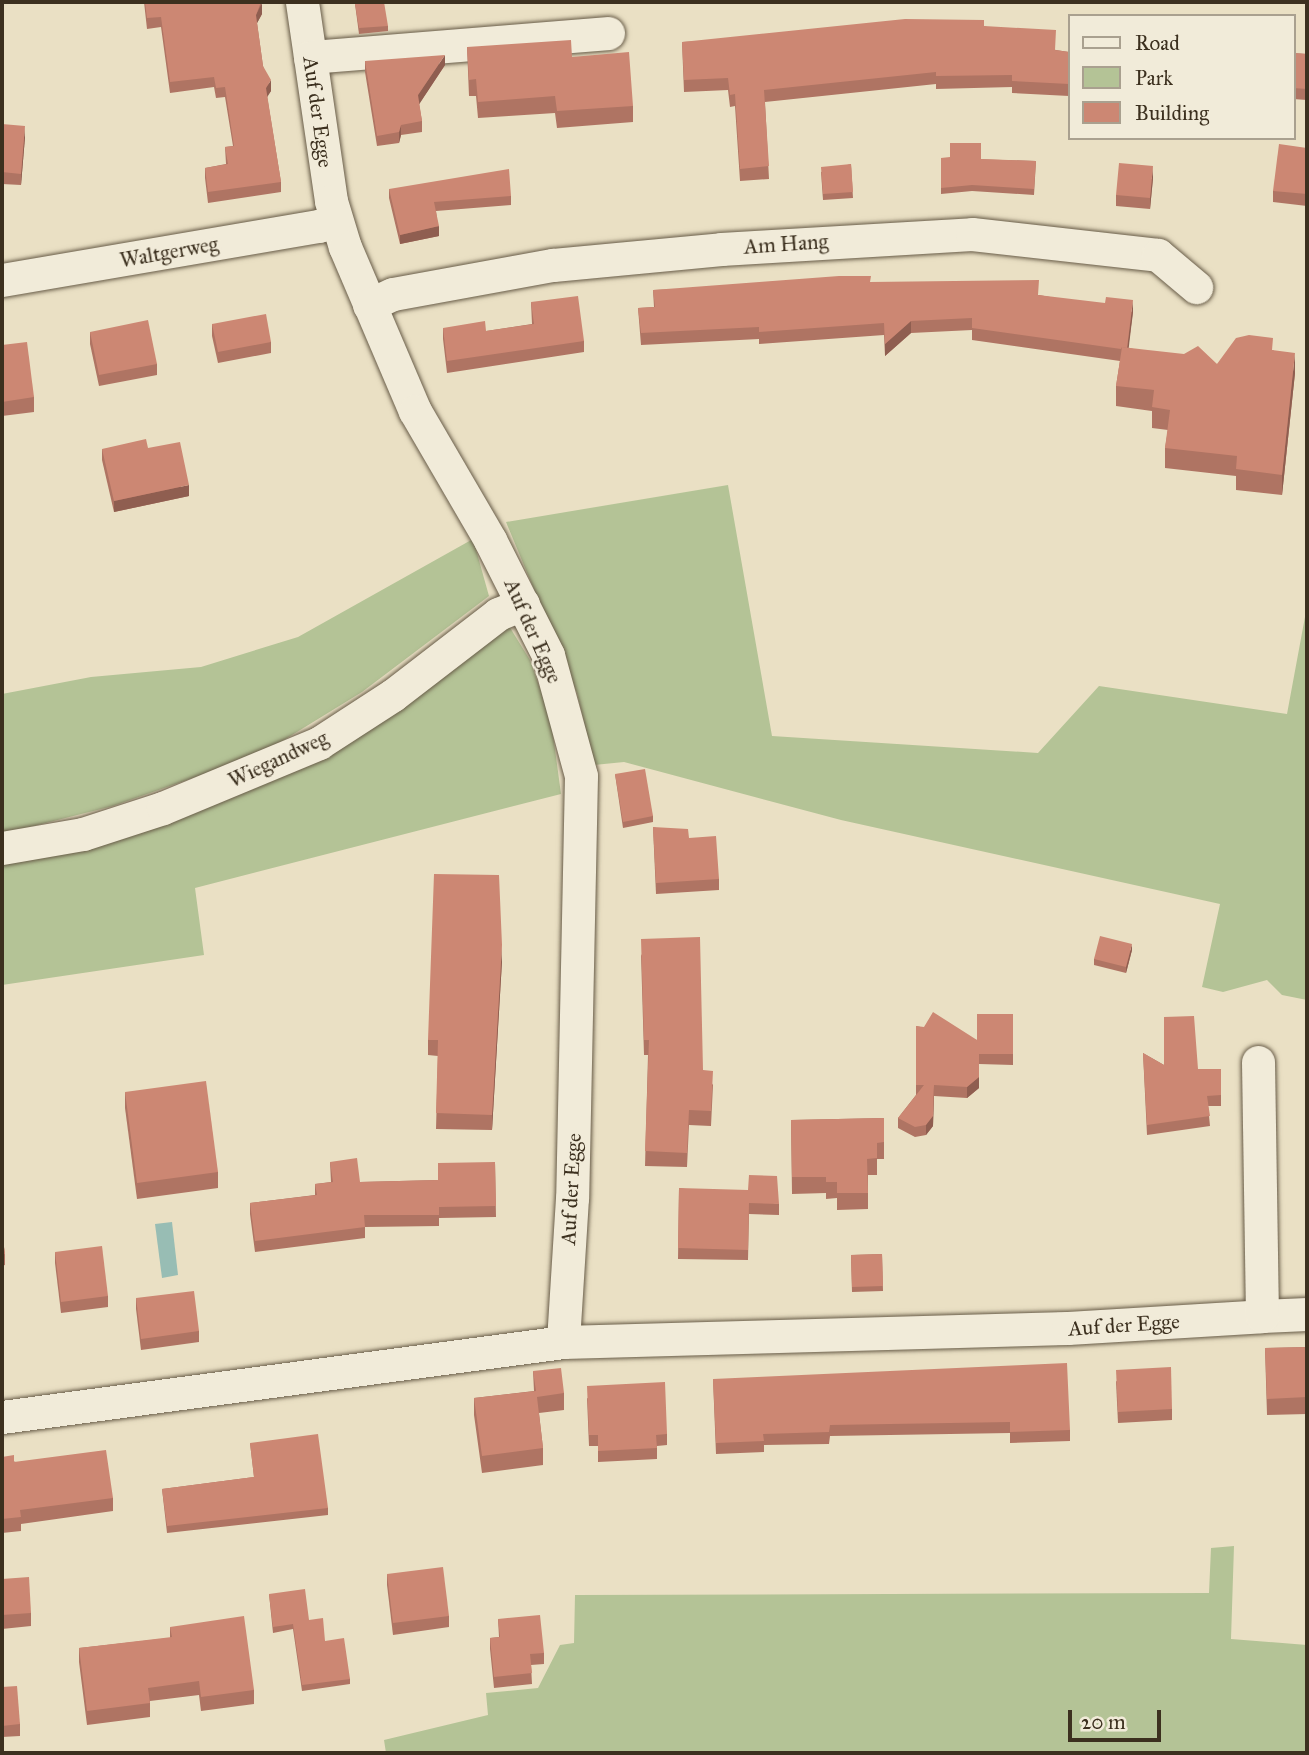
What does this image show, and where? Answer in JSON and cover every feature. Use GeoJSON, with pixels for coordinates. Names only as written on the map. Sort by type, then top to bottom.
{"type":"FeatureCollection","features":[{"type":"Feature","properties":{"kind":"street","name":"Auf der Egge"},"geometry":{"type":"LineString","coordinates":[[302,2],[335,219],[415,411],[523,604],[564,701],[582,776],[572,1198],[563,1342]]}},
{"type":"Feature","properties":{"kind":"street"},"geometry":{"type":"LineString","coordinates":[[310,57],[608,33]]}},
{"type":"Feature","properties":{"kind":"street","name":"Waltgerweg"},"geometry":{"type":"LineString","coordinates":[[2,279],[319,226],[335,219]]}},
{"type":"Feature","properties":{"kind":"street","name":"Am Hang"},"geometry":{"type":"LineString","coordinates":[[369,305],[393,294],[553,265],[721,248],[972,234],[1158,255],[1195,287]]}},
{"type":"Feature","properties":{"kind":"street","name":"Wiegandweg"},"geometry":{"type":"LineString","coordinates":[[2,849],[83,834],[152,812],[319,743],[393,695],[498,614],[523,604]]}},
{"type":"Feature","properties":{"kind":"street"},"geometry":{"type":"LineString","coordinates":[[1258,1062],[1262,1316]]}},
{"type":"Feature","properties":{"kind":"street","name":"Auf der Egge"},"geometry":{"type":"LineString","coordinates":[[2,1417],[563,1342],[1054,1329],[1307,1314]]}},
{"type":"Feature","properties":{"kind":"green space"},"geometry":{"type":"Polygon","coordinates":[[[728,485],[772,736],[1038,753],[1099,686],[1287,714],[1307,606],[1307,1000],[1282,995],[1267,980],[1223,992],[1202,987],[1220,904],[841,820],[624,762],[594,765],[577,693],[506,522],[728,485]]]}},
{"type":"Feature","properties":{"kind":"green space"},"geometry":{"type":"Polygon","coordinates":[[[473,539],[489,596],[362,692],[279,743],[204,774],[113,806],[2,834],[2,694],[91,677],[201,667],[298,637],[473,539]]]}},
{"type":"Feature","properties":{"kind":"green space"},"geometry":{"type":"Polygon","coordinates":[[[509,626],[530,660],[551,720],[561,794],[195,888],[204,955],[2,985],[2,862],[120,832],[509,626]]]}},
{"type":"Feature","properties":{"kind":"green space"},"geometry":{"type":"Polygon","coordinates":[[[1234,1546],[1231,1639],[1307,1645],[1307,1753],[386,1753],[384,1740],[488,1715],[486,1693],[538,1688],[560,1645],[574,1643],[575,1595],[1209,1593],[1211,1548],[1234,1546]]]}},
{"type":"Feature","properties":{"kind":"water"},"geometry":{"type":"Polygon","coordinates":[[[172,1222],[178,1275],[162,1278],[155,1224],[172,1222]]]}},
{"type":"Feature","properties":{"kind":"building"},"geometry":{"type":"Polygon","coordinates":[[[145,2],[261,2],[256,15],[263,66],[271,80],[266,88],[281,182],[208,192],[205,168],[228,164],[225,147],[234,146],[225,87],[216,88],[214,77],[170,82],[161,17],[147,18],[145,2]]]}},
{"type":"Feature","properties":{"kind":"building"},"geometry":{"type":"Polygon","coordinates":[[[384,2],[388,26],[359,28],[355,4],[384,2]]]}},
{"type":"Feature","properties":{"kind":"building"},"geometry":{"type":"Polygon","coordinates":[[[905,19],[984,20],[984,26],[1056,30],[1055,50],[1068,52],[1068,84],[1012,81],[1012,75],[936,76],[936,72],[764,90],[769,166],[740,169],[735,94],[730,95],[728,78],[684,80],[682,42],[905,19]]]}},
{"type":"Feature","properties":{"kind":"building"},"geometry":{"type":"Polygon","coordinates":[[[571,40],[572,57],[629,52],[633,106],[557,111],[555,96],[478,102],[476,79],[469,80],[467,47],[571,40]]]}},
{"type":"Feature","properties":{"kind":"building"},"geometry":{"type":"Polygon","coordinates":[[[1295,53],[1307,54],[1307,89],[1295,88],[1295,53]]]}},
{"type":"Feature","properties":{"kind":"building"},"geometry":{"type":"Polygon","coordinates":[[[445,55],[418,95],[422,121],[401,125],[399,132],[377,136],[365,61],[445,55]]]}},
{"type":"Feature","properties":{"kind":"building"},"geometry":{"type":"Polygon","coordinates":[[[2,124],[25,126],[21,174],[2,172],[2,124]]]}},
{"type":"Feature","properties":{"kind":"building"},"geometry":{"type":"Polygon","coordinates":[[[950,143],[981,143],[981,159],[1036,161],[1034,189],[972,185],[941,188],[941,158],[950,157],[950,143]]]}},
{"type":"Feature","properties":{"kind":"building"},"geometry":{"type":"Polygon","coordinates":[[[1279,144],[1307,148],[1307,194],[1273,191],[1279,144]]]}},
{"type":"Feature","properties":{"kind":"building"},"geometry":{"type":"Polygon","coordinates":[[[1119,163],[1153,166],[1150,198],[1116,195],[1119,163]]]}},
{"type":"Feature","properties":{"kind":"building"},"geometry":{"type":"Polygon","coordinates":[[[851,164],[853,192],[823,194],[821,167],[851,164]]]}},
{"type":"Feature","properties":{"kind":"building"},"geometry":{"type":"Polygon","coordinates":[[[509,169],[511,196],[434,202],[439,226],[400,235],[389,189],[509,169]]]}},
{"type":"Feature","properties":{"kind":"building"},"geometry":{"type":"Polygon","coordinates":[[[871,276],[870,282],[1039,280],[1038,295],[1105,303],[1106,297],[1133,300],[1127,348],[972,328],[972,318],[911,321],[885,344],[884,323],[759,332],[759,327],[641,333],[638,308],[655,307],[653,290],[871,276]]]}},
{"type":"Feature","properties":{"kind":"building"},"geometry":{"type":"Polygon","coordinates":[[[578,296],[584,341],[447,361],[443,328],[485,321],[486,331],[534,324],[531,302],[578,296]]]}},
{"type":"Feature","properties":{"kind":"building"},"geometry":{"type":"Polygon","coordinates":[[[266,314],[271,342],[218,352],[212,324],[266,314]]]}},
{"type":"Feature","properties":{"kind":"building"},"geometry":{"type":"Polygon","coordinates":[[[148,320],[157,364],[99,375],[90,332],[148,320]]]}},
{"type":"Feature","properties":{"kind":"building"},"geometry":{"type":"Polygon","coordinates":[[[1249,335],[1273,338],[1272,350],[1295,353],[1282,475],[1236,469],[1237,456],[1165,448],[1170,410],[1152,407],[1154,390],[1116,386],[1122,347],[1184,354],[1198,346],[1217,364],[1236,338],[1249,335]]]}},
{"type":"Feature","properties":{"kind":"building"},"geometry":{"type":"Polygon","coordinates":[[[27,342],[34,397],[2,402],[2,345],[27,342]]]}},
{"type":"Feature","properties":{"kind":"building"},"geometry":{"type":"Polygon","coordinates":[[[146,439],[148,448],[180,442],[189,485],[114,501],[102,449],[146,439]]]}},
{"type":"Feature","properties":{"kind":"building"},"geometry":{"type":"Polygon","coordinates":[[[645,769],[653,816],[623,822],[615,774],[645,769]]]}},
{"type":"Feature","properties":{"kind":"building"},"geometry":{"type":"Polygon","coordinates":[[[653,827],[688,829],[689,838],[716,836],[719,879],[656,883],[653,827]]]}},
{"type":"Feature","properties":{"kind":"building"},"geometry":{"type":"Polygon","coordinates":[[[434,874],[499,875],[502,945],[492,1115],[436,1113],[438,1040],[428,1040],[434,874]]]}},
{"type":"Feature","properties":{"kind":"building"},"geometry":{"type":"Polygon","coordinates":[[[1100,936],[1132,944],[1126,967],[1094,959],[1100,936]]]}},
{"type":"Feature","properties":{"kind":"building"},"geometry":{"type":"Polygon","coordinates":[[[700,937],[703,1070],[713,1071],[711,1111],[689,1110],[687,1153],[645,1151],[649,1040],[644,1040],[641,939],[700,937]]]}},
{"type":"Feature","properties":{"kind":"building"},"geometry":{"type":"Polygon","coordinates":[[[933,1012],[977,1040],[977,1014],[1013,1014],[1013,1054],[979,1054],[979,1077],[967,1087],[934,1085],[933,1116],[926,1125],[915,1127],[898,1118],[924,1085],[916,1085],[916,1026],[924,1027],[933,1012]]]}},
{"type":"Feature","properties":{"kind":"building"},"geometry":{"type":"Polygon","coordinates":[[[1194,1016],[1198,1069],[1221,1069],[1221,1095],[1207,1096],[1210,1116],[1147,1125],[1143,1053],[1164,1065],[1164,1017],[1194,1016]]]}},
{"type":"Feature","properties":{"kind":"building"},"geometry":{"type":"Polygon","coordinates":[[[206,1081],[218,1172],[137,1183],[125,1092],[206,1081]]]}},
{"type":"Feature","properties":{"kind":"building"},"geometry":{"type":"Polygon","coordinates":[[[884,1118],[884,1142],[877,1143],[877,1158],[867,1159],[868,1193],[837,1193],[837,1182],[826,1182],[826,1177],[792,1177],[791,1120],[884,1118]]]}},
{"type":"Feature","properties":{"kind":"building"},"geometry":{"type":"Polygon","coordinates":[[[357,1158],[360,1182],[438,1180],[438,1163],[495,1162],[496,1206],[439,1207],[439,1215],[364,1215],[365,1227],[255,1241],[250,1203],[317,1195],[315,1184],[333,1182],[330,1162],[357,1158]]]}},
{"type":"Feature","properties":{"kind":"building"},"geometry":{"type":"Polygon","coordinates":[[[749,1175],[777,1176],[779,1204],[749,1203],[748,1250],[678,1248],[679,1188],[748,1190],[749,1175]]]}},
{"type":"Feature","properties":{"kind":"building"},"geometry":{"type":"Polygon","coordinates":[[[2,1233],[5,1254],[2,1255],[2,1233]]]}},
{"type":"Feature","properties":{"kind":"building"},"geometry":{"type":"Polygon","coordinates":[[[102,1246],[108,1296],[61,1302],[55,1252],[102,1246]]]}},
{"type":"Feature","properties":{"kind":"building"},"geometry":{"type":"Polygon","coordinates":[[[882,1254],[883,1286],[852,1287],[851,1255],[882,1254]]]}},
{"type":"Feature","properties":{"kind":"building"},"geometry":{"type":"Polygon","coordinates":[[[194,1291],[199,1331],[141,1339],[136,1298],[194,1291]]]}},
{"type":"Feature","properties":{"kind":"building"},"geometry":{"type":"Polygon","coordinates":[[[1307,1347],[1307,1397],[1267,1399],[1265,1348],[1307,1347]]]}},
{"type":"Feature","properties":{"kind":"building"},"geometry":{"type":"Polygon","coordinates":[[[1067,1363],[1070,1430],[1010,1432],[1010,1422],[830,1425],[829,1432],[763,1434],[764,1441],[716,1443],[713,1379],[1067,1363]]]}},
{"type":"Feature","properties":{"kind":"building"},"geometry":{"type":"Polygon","coordinates":[[[1171,1367],[1172,1409],[1118,1412],[1116,1370],[1171,1367]]]}},
{"type":"Feature","properties":{"kind":"building"},"geometry":{"type":"Polygon","coordinates":[[[561,1368],[564,1393],[537,1397],[543,1448],[482,1456],[474,1398],[536,1391],[533,1371],[561,1368]]]}},
{"type":"Feature","properties":{"kind":"building"},"geometry":{"type":"Polygon","coordinates":[[[665,1382],[667,1434],[656,1435],[657,1448],[598,1451],[598,1435],[589,1435],[587,1386],[665,1382]]]}},
{"type":"Feature","properties":{"kind":"building"},"geometry":{"type":"Polygon","coordinates":[[[318,1434],[328,1508],[167,1526],[162,1489],[254,1477],[250,1443],[318,1434]]]}},
{"type":"Feature","properties":{"kind":"building"},"geometry":{"type":"Polygon","coordinates":[[[106,1450],[113,1498],[20,1510],[21,1517],[2,1519],[2,1457],[14,1455],[14,1462],[106,1450]]]}},
{"type":"Feature","properties":{"kind":"building"},"geometry":{"type":"Polygon","coordinates":[[[443,1567],[449,1616],[393,1623],[387,1574],[443,1567]]]}},
{"type":"Feature","properties":{"kind":"building"},"geometry":{"type":"Polygon","coordinates":[[[29,1577],[31,1613],[2,1615],[2,1579],[29,1577]]]}},
{"type":"Feature","properties":{"kind":"building"},"geometry":{"type":"Polygon","coordinates":[[[305,1589],[309,1620],[323,1618],[325,1641],[344,1638],[350,1679],[302,1685],[293,1624],[273,1627],[269,1594],[305,1589]]]}},
{"type":"Feature","properties":{"kind":"building"},"geometry":{"type":"Polygon","coordinates":[[[540,1615],[544,1653],[530,1654],[532,1673],[494,1677],[490,1638],[500,1637],[498,1619],[540,1615]]]}},
{"type":"Feature","properties":{"kind":"building"},"geometry":{"type":"Polygon","coordinates":[[[244,1616],[254,1690],[201,1697],[199,1681],[148,1688],[150,1703],[87,1711],[79,1648],[172,1637],[170,1627],[244,1616]]]}},
{"type":"Feature","properties":{"kind":"building"},"geometry":{"type":"Polygon","coordinates":[[[17,1686],[20,1724],[2,1726],[2,1687],[17,1686]]]}}]}
